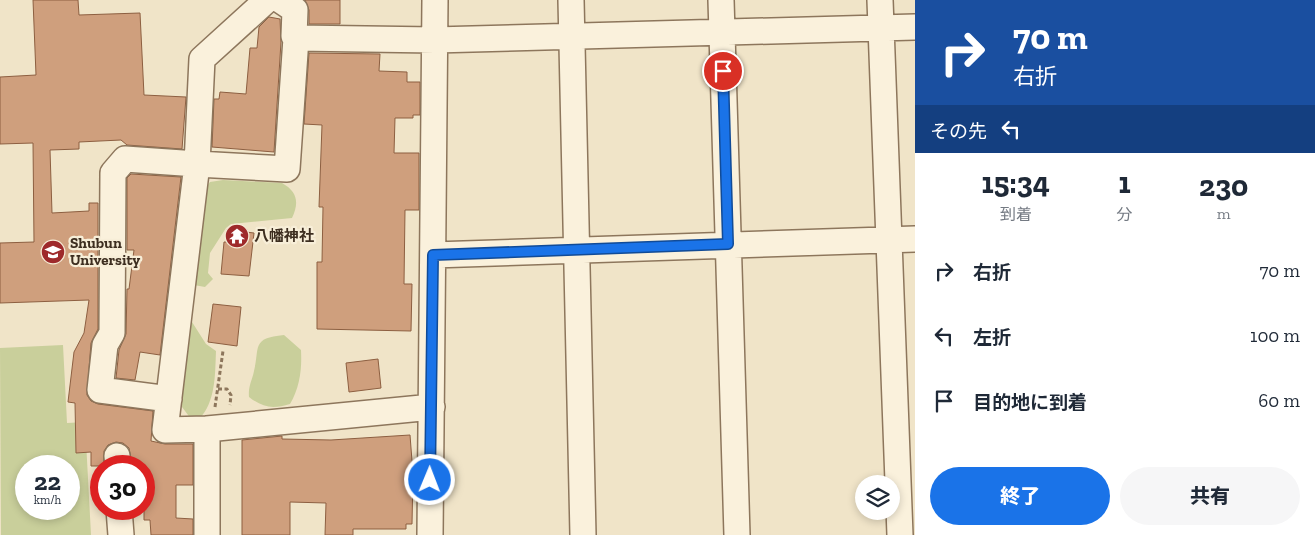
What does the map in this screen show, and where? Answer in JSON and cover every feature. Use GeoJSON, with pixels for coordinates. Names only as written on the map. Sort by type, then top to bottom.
{"type":"FeatureCollection","features":[{"type":"Feature","properties":{"kind":"street"},"geometry":{"type":"LineString","coordinates":[[267,0],[202,59],[197,164],[165,430],[210,429],[432,407]]}},
{"type":"Feature","properties":{"kind":"street"},"geometry":{"type":"LineString","coordinates":[[168,399],[100,390],[104,345],[112,333],[113,173],[125,159],[287,169],[296,38],[294,36],[295,10],[280,0]]}},
{"type":"Feature","properties":{"kind":"street"},"geometry":{"type":"LineString","coordinates":[[430,535],[435,0]]}},
{"type":"Feature","properties":{"kind":"street"},"geometry":{"type":"LineString","coordinates":[[571,0],[583,535]]}},
{"type":"Feature","properties":{"kind":"street"},"geometry":{"type":"LineString","coordinates":[[722,0],[737,535]]}},
{"type":"Feature","properties":{"kind":"street"},"geometry":{"type":"LineString","coordinates":[[880,0],[900,535]]}},
{"type":"Feature","properties":{"kind":"street"},"geometry":{"type":"LineString","coordinates":[[296,38],[435,40],[915,27]]}},
{"type":"Feature","properties":{"kind":"street"},"geometry":{"type":"LineString","coordinates":[[433,255],[915,239]]}},
{"type":"Feature","properties":{"kind":"street"},"geometry":{"type":"LineString","coordinates":[[207,535],[210,429]]}},
{"type":"Feature","properties":{"kind":"street"},"geometry":{"type":"LineString","coordinates":[[120,520],[121,535]]}},
{"type":"Feature","properties":{"kind":"path"},"geometry":{"type":"LineString","coordinates":[[210,429],[223,351]]}},
{"type":"Feature","properties":{"kind":"green space"},"geometry":{"type":"Polygon","coordinates":[[[223,180],[282,183],[294,194],[296,207],[292,218],[231,224],[226,228],[210,253],[208,273],[213,279],[205,287],[194,285],[205,189],[210,182],[223,180]]]}},
{"type":"Feature","properties":{"kind":"green space"},"geometry":{"type":"Polygon","coordinates":[[[192,322],[206,344],[216,351],[212,396],[205,412],[199,419],[191,419],[179,403],[188,326],[192,322]]]}},
{"type":"Feature","properties":{"kind":"green space"},"geometry":{"type":"Polygon","coordinates":[[[284,335],[301,350],[301,371],[290,404],[273,407],[259,403],[249,397],[249,393],[259,345],[262,341],[273,336],[284,335]]]}},
{"type":"Feature","properties":{"kind":"green space"},"geometry":{"type":"Polygon","coordinates":[[[63,345],[67,423],[85,422],[91,535],[1,535],[0,348],[63,345]]]}},
{"type":"Feature","properties":{"kind":"building"},"geometry":{"type":"Polygon","coordinates":[[[33,0],[78,0],[79,15],[140,13],[144,95],[186,97],[182,149],[127,145],[121,140],[79,142],[79,149],[50,150],[52,213],[89,211],[89,203],[98,203],[98,329],[91,343],[87,395],[91,401],[98,404],[153,411],[151,441],[165,444],[193,444],[193,485],[176,485],[176,518],[193,519],[193,535],[151,535],[150,520],[155,520],[155,455],[130,455],[129,448],[123,443],[116,442],[108,445],[104,455],[91,455],[91,452],[76,453],[75,403],[68,402],[74,352],[84,333],[89,300],[0,303],[0,243],[34,242],[33,143],[0,144],[0,77],[36,75],[33,0]]]}},
{"type":"Feature","properties":{"kind":"building"},"geometry":{"type":"Polygon","coordinates":[[[305,0],[340,0],[340,24],[309,24],[309,10],[305,0]]]}},
{"type":"Feature","properties":{"kind":"building"},"geometry":{"type":"Polygon","coordinates":[[[269,17],[280,19],[281,42],[274,152],[212,147],[214,99],[219,99],[220,92],[246,94],[250,48],[257,48],[259,27],[269,17]]]}},
{"type":"Feature","properties":{"kind":"building"},"geometry":{"type":"Polygon","coordinates":[[[309,53],[380,54],[379,71],[407,72],[407,82],[420,82],[420,115],[413,115],[413,118],[395,118],[394,153],[419,153],[419,210],[405,210],[404,284],[412,284],[411,331],[317,329],[317,262],[322,262],[323,207],[319,207],[322,125],[304,124],[309,53]]]}},
{"type":"Feature","properties":{"kind":"building"},"geometry":{"type":"Polygon","coordinates":[[[131,174],[181,177],[160,355],[140,352],[135,380],[116,378],[119,350],[126,334],[127,289],[129,289],[134,250],[127,250],[127,178],[131,174]]]}},
{"type":"Feature","properties":{"kind":"building"},"geometry":{"type":"Polygon","coordinates":[[[230,230],[254,233],[249,276],[221,274],[224,242],[229,242],[230,230]]]}},
{"type":"Feature","properties":{"kind":"building"},"geometry":{"type":"Polygon","coordinates":[[[213,304],[241,307],[237,346],[208,342],[213,304]]]}},
{"type":"Feature","properties":{"kind":"building"},"geometry":{"type":"Polygon","coordinates":[[[378,359],[381,388],[349,392],[346,363],[378,359]]]}},
{"type":"Feature","properties":{"kind":"building"},"geometry":{"type":"Polygon","coordinates":[[[410,435],[413,474],[412,524],[406,524],[406,529],[353,529],[353,535],[325,535],[326,503],[290,502],[290,535],[242,535],[242,440],[282,436],[282,439],[331,440],[410,435]]]}},
{"type":"Feature","properties":{"kind":"place","name":"八幡神社"},"geometry":{"type":"Point","coordinates":[237,236]}},
{"type":"Feature","properties":{"kind":"place","name":"Shubun University"},"geometry":{"type":"Point","coordinates":[53,252]}},
{"type":"Feature","properties":{"kind":"route"},"geometry":{"type":"LineString","coordinates":[[430,480],[433,255],[728,244],[723,71]]}}]}
